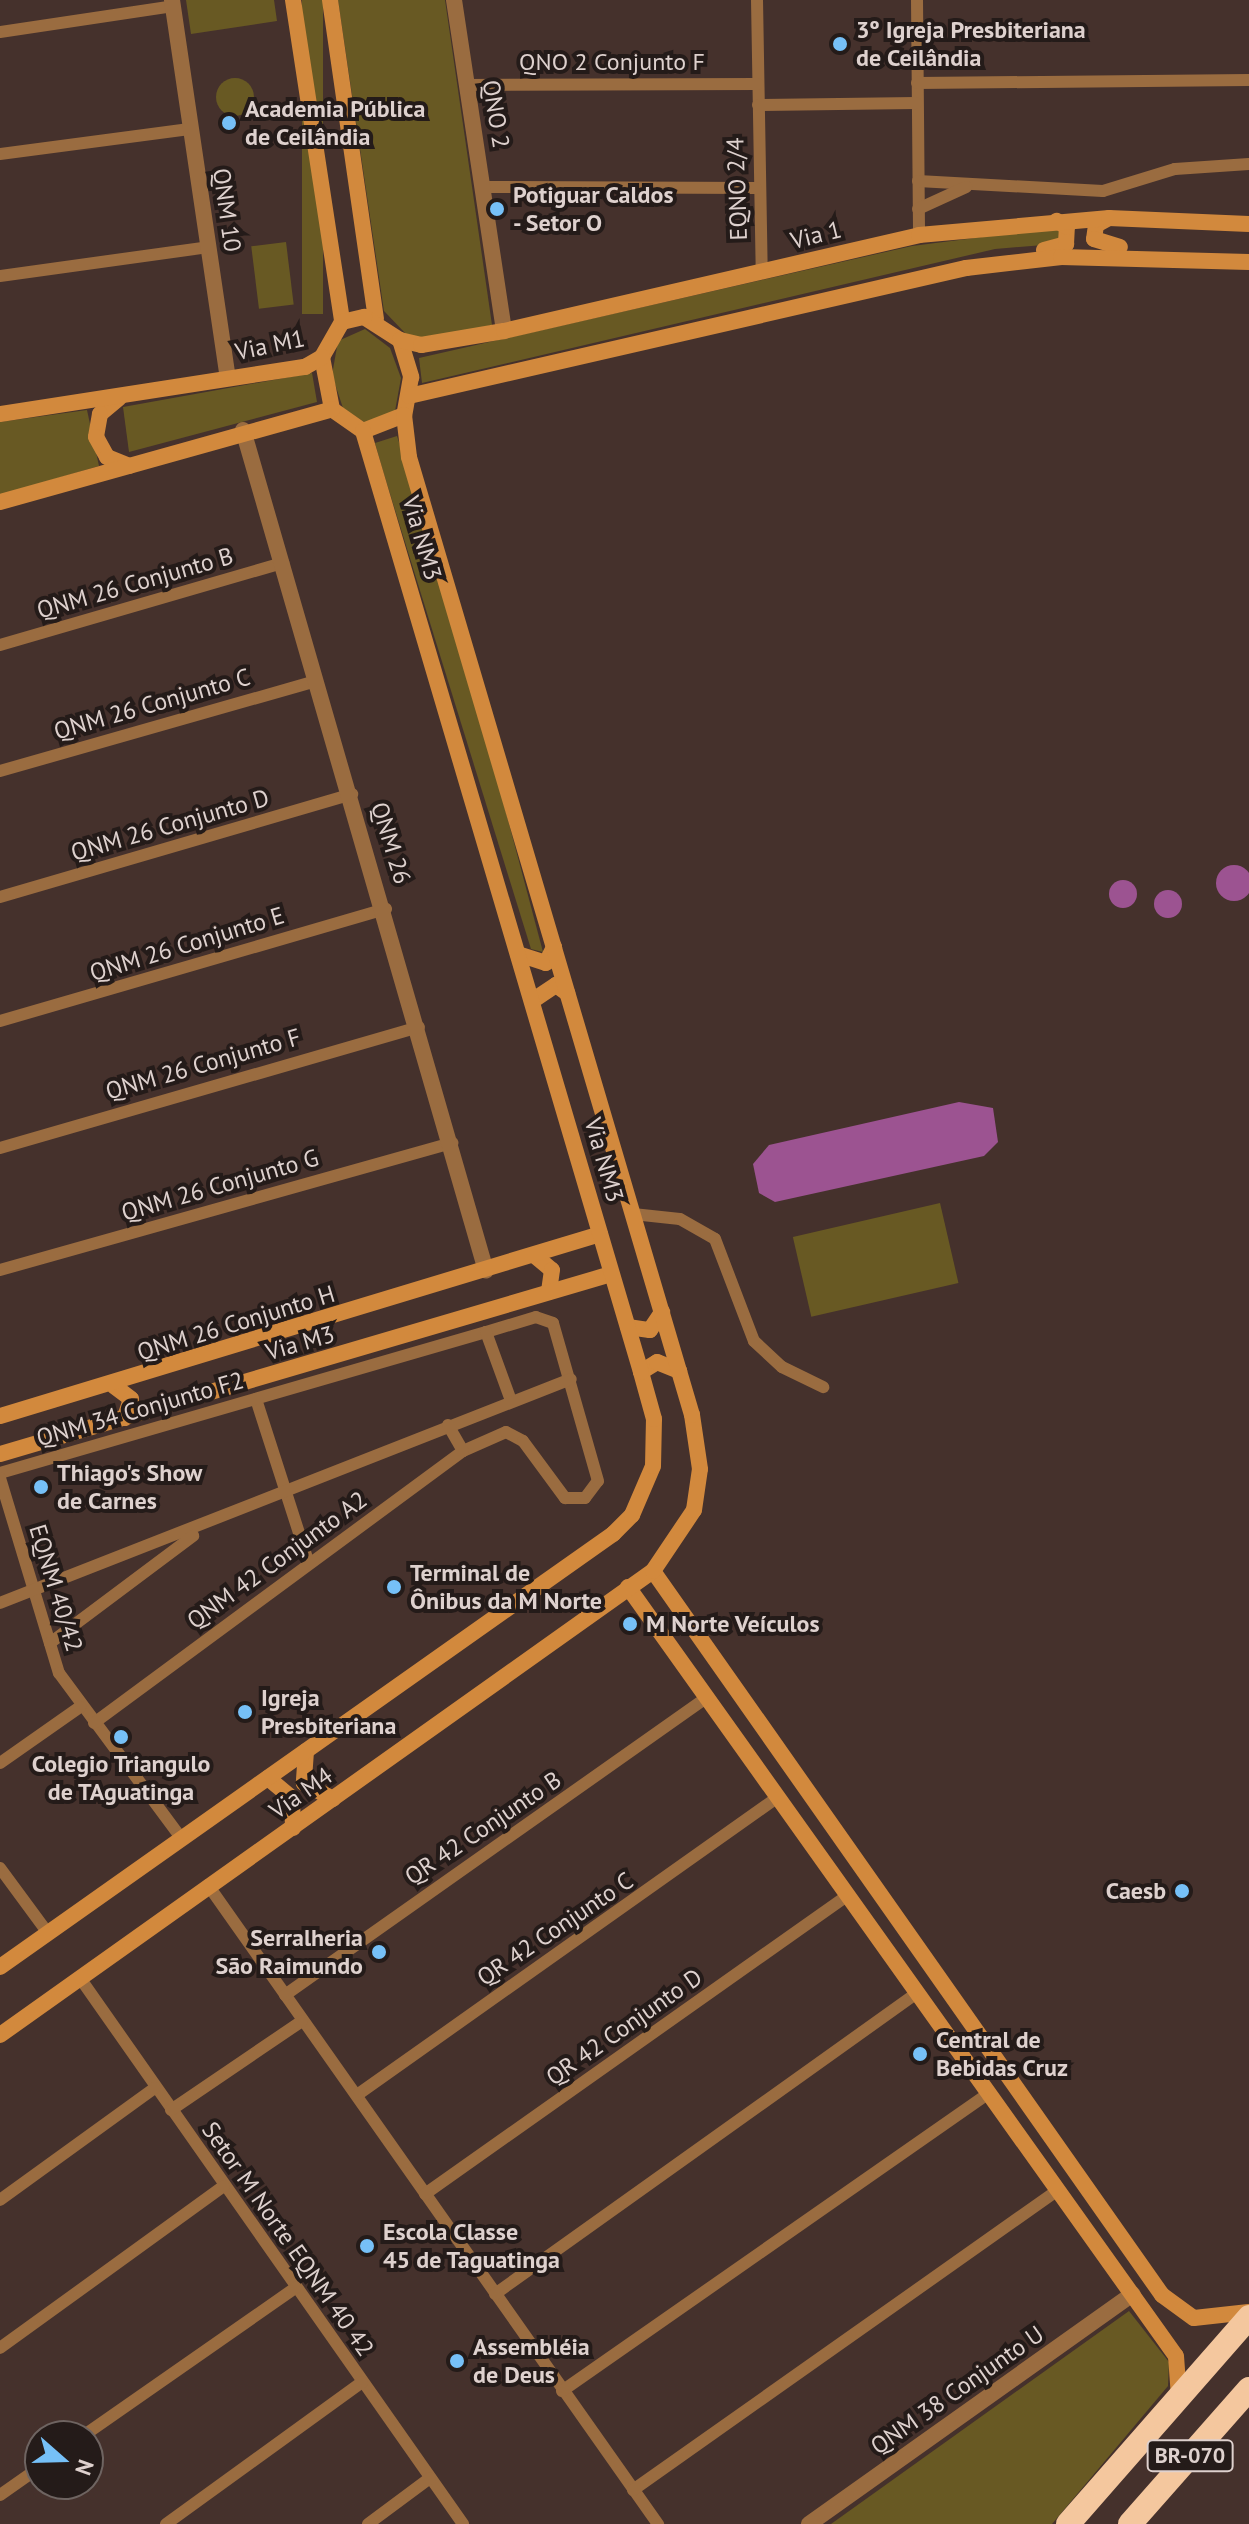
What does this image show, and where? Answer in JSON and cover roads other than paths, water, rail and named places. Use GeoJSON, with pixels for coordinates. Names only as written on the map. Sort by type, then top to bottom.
{"type":"FeatureCollection","features":[{"type":"Feature","properties":{"kind":"highway","name":"BR-070"},"geometry":{"type":"LineString","coordinates":[[1068,2524],[1179,2399],[1249,2314]]}},
{"type":"Feature","properties":{"kind":"highway","name":"BR-070"},"geometry":{"type":"LineString","coordinates":[[1130,2524],[1249,2389]]}},
{"type":"Feature","properties":{"kind":"main road"},"geometry":{"type":"LineString","coordinates":[[293,0],[342,322],[322,357],[332,409],[363,431],[404,415],[409,396],[400,340],[376,319],[330,0]]}},
{"type":"Feature","properties":{"kind":"main road"},"geometry":{"type":"LineString","coordinates":[[1109,218],[1094,230],[1102,246],[1174,246],[1195,257]]}},
{"type":"Feature","properties":{"kind":"main road","name":"Via 1"},"geometry":{"type":"LineString","coordinates":[[400,340],[421,345],[504,331],[919,235],[1109,218],[1249,224]]}},
{"type":"Feature","properties":{"kind":"main road"},"geometry":{"type":"LineString","coordinates":[[966,268],[997,254],[1060,249],[1069,232],[1057,221]]}},
{"type":"Feature","properties":{"kind":"main road"},"geometry":{"type":"LineString","coordinates":[[409,396],[966,268],[1061,257],[1195,257],[1249,262]]}},
{"type":"Feature","properties":{"kind":"main road"},"geometry":{"type":"LineString","coordinates":[[342,322],[376,319]]}},
{"type":"Feature","properties":{"kind":"main road","name":"Via M1"},"geometry":{"type":"LineString","coordinates":[[0,414],[124,397],[322,357]]}},
{"type":"Feature","properties":{"kind":"main road"},"geometry":{"type":"LineString","coordinates":[[124,397],[104,408],[96,437],[107,457],[129,466]]}},
{"type":"Feature","properties":{"kind":"main road"},"geometry":{"type":"LineString","coordinates":[[0,502],[243,430],[332,409]]}},
{"type":"Feature","properties":{"kind":"main road","name":"Via NM3"},"geometry":{"type":"LineString","coordinates":[[404,415],[409,457],[699,1441],[697,1495],[681,1537],[653,1571],[628,1587]]}},
{"type":"Feature","properties":{"kind":"main road","name":"Via NM3"},"geometry":{"type":"LineString","coordinates":[[306,1751],[632,1515],[649,1484],[657,1440],[628,1327],[363,431]]}},
{"type":"Feature","properties":{"kind":"main road"},"geometry":{"type":"LineString","coordinates":[[518,954],[546,963],[554,947]]}},
{"type":"Feature","properties":{"kind":"main road"},"geometry":{"type":"LineString","coordinates":[[532,1001],[556,985],[567,993]]}},
{"type":"Feature","properties":{"kind":"main road"},"geometry":{"type":"LineString","coordinates":[[486,1271],[600,1234]]}},
{"type":"Feature","properties":{"kind":"main road"},"geometry":{"type":"LineString","coordinates":[[534,1255],[552,1270],[549,1292]]}},
{"type":"Feature","properties":{"kind":"main road","name":"QNM 26 Conjunto H"},"geometry":{"type":"LineString","coordinates":[[0,1416],[114,1386],[486,1271]]}},
{"type":"Feature","properties":{"kind":"main road","name":"Via M3"},"geometry":{"type":"LineString","coordinates":[[0,1454],[611,1274]]}},
{"type":"Feature","properties":{"kind":"main road"},"geometry":{"type":"LineString","coordinates":[[628,1327],[650,1330],[662,1312]]}},
{"type":"Feature","properties":{"kind":"main road"},"geometry":{"type":"LineString","coordinates":[[641,1372],[657,1362],[679,1371]]}},
{"type":"Feature","properties":{"kind":"main road"},"geometry":{"type":"LineString","coordinates":[[114,1386],[131,1399],[125,1418]]}},
{"type":"Feature","properties":{"kind":"main road"},"geometry":{"type":"LineString","coordinates":[[653,1571],[1162,2295],[1194,2318],[1249,2314]]}},
{"type":"Feature","properties":{"kind":"main road"},"geometry":{"type":"LineString","coordinates":[[628,1587],[1133,2294],[1181,2366],[1179,2399]]}},
{"type":"Feature","properties":{"kind":"main road","name":"Via M4"},"geometry":{"type":"LineString","coordinates":[[0,2035],[628,1587]]}},
{"type":"Feature","properties":{"kind":"main road"},"geometry":{"type":"LineString","coordinates":[[674,1652],[699,1635]]}},
{"type":"Feature","properties":{"kind":"main road"},"geometry":{"type":"LineString","coordinates":[[306,1751],[304,1783],[333,1799]]}},
{"type":"Feature","properties":{"kind":"main road","name":"Via M4"},"geometry":{"type":"LineString","coordinates":[[0,1967],[306,1751]]}},
{"type":"Feature","properties":{"kind":"main road"},"geometry":{"type":"LineString","coordinates":[[268,1778],[292,1798],[293,1828]]}},
{"type":"Feature","properties":{"kind":"main road"},"geometry":{"type":"LineString","coordinates":[[1144,2311],[1156,2309],[1162,2295]]}},
{"type":"Feature","properties":{"kind":"street","name":"QNO 2"},"geometry":{"type":"LineString","coordinates":[[454,0],[504,331]]}},
{"type":"Feature","properties":{"kind":"street","name":"EQNO 2/4"},"geometry":{"type":"LineString","coordinates":[[757,0],[756,188],[762,273]]}},
{"type":"Feature","properties":{"kind":"street"},"geometry":{"type":"LineString","coordinates":[[917,0],[919,235]]}},
{"type":"Feature","properties":{"kind":"street"},"geometry":{"type":"LineString","coordinates":[[0,32],[172,3]]}},
{"type":"Feature","properties":{"kind":"street","name":"QNM 10"},"geometry":{"type":"LineString","coordinates":[[172,3],[228,378]]}},
{"type":"Feature","properties":{"kind":"street"},"geometry":{"type":"LineString","coordinates":[[917,83],[1249,80]]}},
{"type":"Feature","properties":{"kind":"street","name":"QNO 2 Conjunto F"},"geometry":{"type":"LineString","coordinates":[[467,85],[758,84]]}},
{"type":"Feature","properties":{"kind":"street","name":"EQNO 2/4"},"geometry":{"type":"LineString","coordinates":[[758,105],[916,103]]}},
{"type":"Feature","properties":{"kind":"street"},"geometry":{"type":"LineString","coordinates":[[0,154],[191,129]]}},
{"type":"Feature","properties":{"kind":"street"},"geometry":{"type":"LineString","coordinates":[[918,181],[1103,191],[1175,169],[1249,164]]}},
{"type":"Feature","properties":{"kind":"street"},"geometry":{"type":"LineString","coordinates":[[918,209],[971,184]]}},
{"type":"Feature","properties":{"kind":"street"},"geometry":{"type":"LineString","coordinates":[[483,187],[756,188]]}},
{"type":"Feature","properties":{"kind":"street"},"geometry":{"type":"LineString","coordinates":[[0,276],[208,247]]}},
{"type":"Feature","properties":{"kind":"street","name":"QNM 26"},"geometry":{"type":"LineString","coordinates":[[243,430],[386,909],[486,1271]]}},
{"type":"Feature","properties":{"kind":"street","name":"QNM 26 Conjunto B"},"geometry":{"type":"LineString","coordinates":[[0,645],[283,563]]}},
{"type":"Feature","properties":{"kind":"street","name":"QNM 26 Conjunto C"},"geometry":{"type":"LineString","coordinates":[[0,771],[316,681]]}},
{"type":"Feature","properties":{"kind":"street","name":"QNM 26 Conjunto D"},"geometry":{"type":"LineString","coordinates":[[0,897],[352,794]]}},
{"type":"Feature","properties":{"kind":"street","name":"QNM 26 Conjunto E"},"geometry":{"type":"LineString","coordinates":[[0,1021],[386,909]]}},
{"type":"Feature","properties":{"kind":"street","name":"QNM 26 Conjunto F"},"geometry":{"type":"LineString","coordinates":[[0,1148],[419,1027]]}},
{"type":"Feature","properties":{"kind":"street","name":"QNM 26 Conjunto G"},"geometry":{"type":"LineString","coordinates":[[0,1270],[453,1143]]}},
{"type":"Feature","properties":{"kind":"street"},"geometry":{"type":"LineString","coordinates":[[633,1214],[680,1219],[715,1239],[754,1341],[782,1367],[823,1387]]}},
{"type":"Feature","properties":{"kind":"street","name":"QNM 34 Conjunto F2"},"geometry":{"type":"LineString","coordinates":[[0,1476],[486,1332],[548,1318],[571,1379]]}},
{"type":"Feature","properties":{"kind":"street"},"geometry":{"type":"LineString","coordinates":[[486,1332],[510,1398],[571,1379]]}},
{"type":"Feature","properties":{"kind":"street","name":"QNM 42 Conjunto A2"},"geometry":{"type":"LineString","coordinates":[[94,1723],[308,1561],[463,1451],[513,1434],[558,1492],[585,1498],[597,1469],[571,1379]]}},
{"type":"Feature","properties":{"kind":"street","name":"QNM 42 Conjunto A2"},"geometry":{"type":"LineString","coordinates":[[0,1603],[202,1529],[287,1490],[510,1398]]}},
{"type":"Feature","properties":{"kind":"street"},"geometry":{"type":"LineString","coordinates":[[256,1399],[308,1561]]}},
{"type":"Feature","properties":{"kind":"street"},"geometry":{"type":"LineString","coordinates":[[448,1425],[463,1451]]}},
{"type":"Feature","properties":{"kind":"street","name":"EQNM 40/42"},"geometry":{"type":"LineString","coordinates":[[0,1476],[31,1590],[50,1643],[80,1707],[181,1838]]}},
{"type":"Feature","properties":{"kind":"street","name":"QNM 42 Conjunto A2"},"geometry":{"type":"LineString","coordinates":[[50,1643],[202,1529]]}},
{"type":"Feature","properties":{"kind":"street","name":"QR 42 Conjunto B"},"geometry":{"type":"LineString","coordinates":[[285,1995],[706,1698]]}},
{"type":"Feature","properties":{"kind":"street"},"geometry":{"type":"LineString","coordinates":[[0,1763],[80,1707]]}},
{"type":"Feature","properties":{"kind":"street","name":"QR 42 Conjunto C"},"geometry":{"type":"LineString","coordinates":[[357,2095],[778,1797]]}},
{"type":"Feature","properties":{"kind":"street"},"geometry":{"type":"LineString","coordinates":[[0,1868],[48,1933]]}},
{"type":"Feature","properties":{"kind":"street"},"geometry":{"type":"LineString","coordinates":[[208,1885],[658,2524]]}},
{"type":"Feature","properties":{"kind":"street","name":"QR 42 Conjunto D"},"geometry":{"type":"LineString","coordinates":[[425,2194],[848,1895]]}},
{"type":"Feature","properties":{"kind":"street","name":"Setor M Norte EQNM 40 42"},"geometry":{"type":"LineString","coordinates":[[80,1978],[461,2524]]}},
{"type":"Feature","properties":{"kind":"street"},"geometry":{"type":"LineString","coordinates":[[495,2294],[917,1993]]}},
{"type":"Feature","properties":{"kind":"street"},"geometry":{"type":"LineString","coordinates":[[171,2110],[302,2021]]}},
{"type":"Feature","properties":{"kind":"street"},"geometry":{"type":"LineString","coordinates":[[0,2200],[155,2088]]}},
{"type":"Feature","properties":{"kind":"street"},"geometry":{"type":"LineString","coordinates":[[562,2391],[989,2093]]}},
{"type":"Feature","properties":{"kind":"street"},"geometry":{"type":"LineString","coordinates":[[0,2348],[224,2186]]}},
{"type":"Feature","properties":{"kind":"street"},"geometry":{"type":"LineString","coordinates":[[633,2490],[1058,2190]]}},
{"type":"Feature","properties":{"kind":"street"},"geometry":{"type":"LineString","coordinates":[[104,2421],[295,2288]]}},
{"type":"Feature","properties":{"kind":"street","name":"QNM 38 Conjunto U"},"geometry":{"type":"LineString","coordinates":[[809,2524],[1133,2294]]}},
{"type":"Feature","properties":{"kind":"street"},"geometry":{"type":"LineString","coordinates":[[166,2524],[362,2382]]}},
{"type":"Feature","properties":{"kind":"street"},"geometry":{"type":"LineString","coordinates":[[0,2495],[24,2478]]}},
{"type":"Feature","properties":{"kind":"street"},"geometry":{"type":"LineString","coordinates":[[368,2524],[430,2478]]}},
{"type":"Feature","properties":{"kind":"place","name":"3º Igreja Presbiteriana de Ceilândia"},"geometry":{"type":"Point","coordinates":[840,44]}},
{"type":"Feature","properties":{"kind":"place","name":"Academia Pública de Ceilândia"},"geometry":{"type":"Point","coordinates":[229,123]}},
{"type":"Feature","properties":{"kind":"place","name":"Potiguar Caldos - Setor O"},"geometry":{"type":"Point","coordinates":[497,209]}},
{"type":"Feature","properties":{"kind":"place","name":"Thiago's Show de Carnes"},"geometry":{"type":"Point","coordinates":[41,1487]}},
{"type":"Feature","properties":{"kind":"place","name":"Terminal de Ônibus da M Norte"},"geometry":{"type":"Point","coordinates":[394,1587]}},
{"type":"Feature","properties":{"kind":"place","name":"M Norte Veículos"},"geometry":{"type":"Point","coordinates":[630,1624]}},
{"type":"Feature","properties":{"kind":"place","name":"Igreja Presbiteriana"},"geometry":{"type":"Point","coordinates":[245,1712]}},
{"type":"Feature","properties":{"kind":"place","name":"Colegio Triangulo de TAguatinga"},"geometry":{"type":"Point","coordinates":[121,1737]}},
{"type":"Feature","properties":{"kind":"place","name":"Caesb"},"geometry":{"type":"Point","coordinates":[1182,1891]}},
{"type":"Feature","properties":{"kind":"place","name":"Serralheria São Raimundo"},"geometry":{"type":"Point","coordinates":[379,1952]}},
{"type":"Feature","properties":{"kind":"place","name":"Central de Bebidas Cruz"},"geometry":{"type":"Point","coordinates":[920,2054]}},
{"type":"Feature","properties":{"kind":"place","name":"Escola Classe 45 de Taguatinga"},"geometry":{"type":"Point","coordinates":[367,2246]}},
{"type":"Feature","properties":{"kind":"place","name":"Assembléia de Deus"},"geometry":{"type":"Point","coordinates":[457,2361]}}]}
